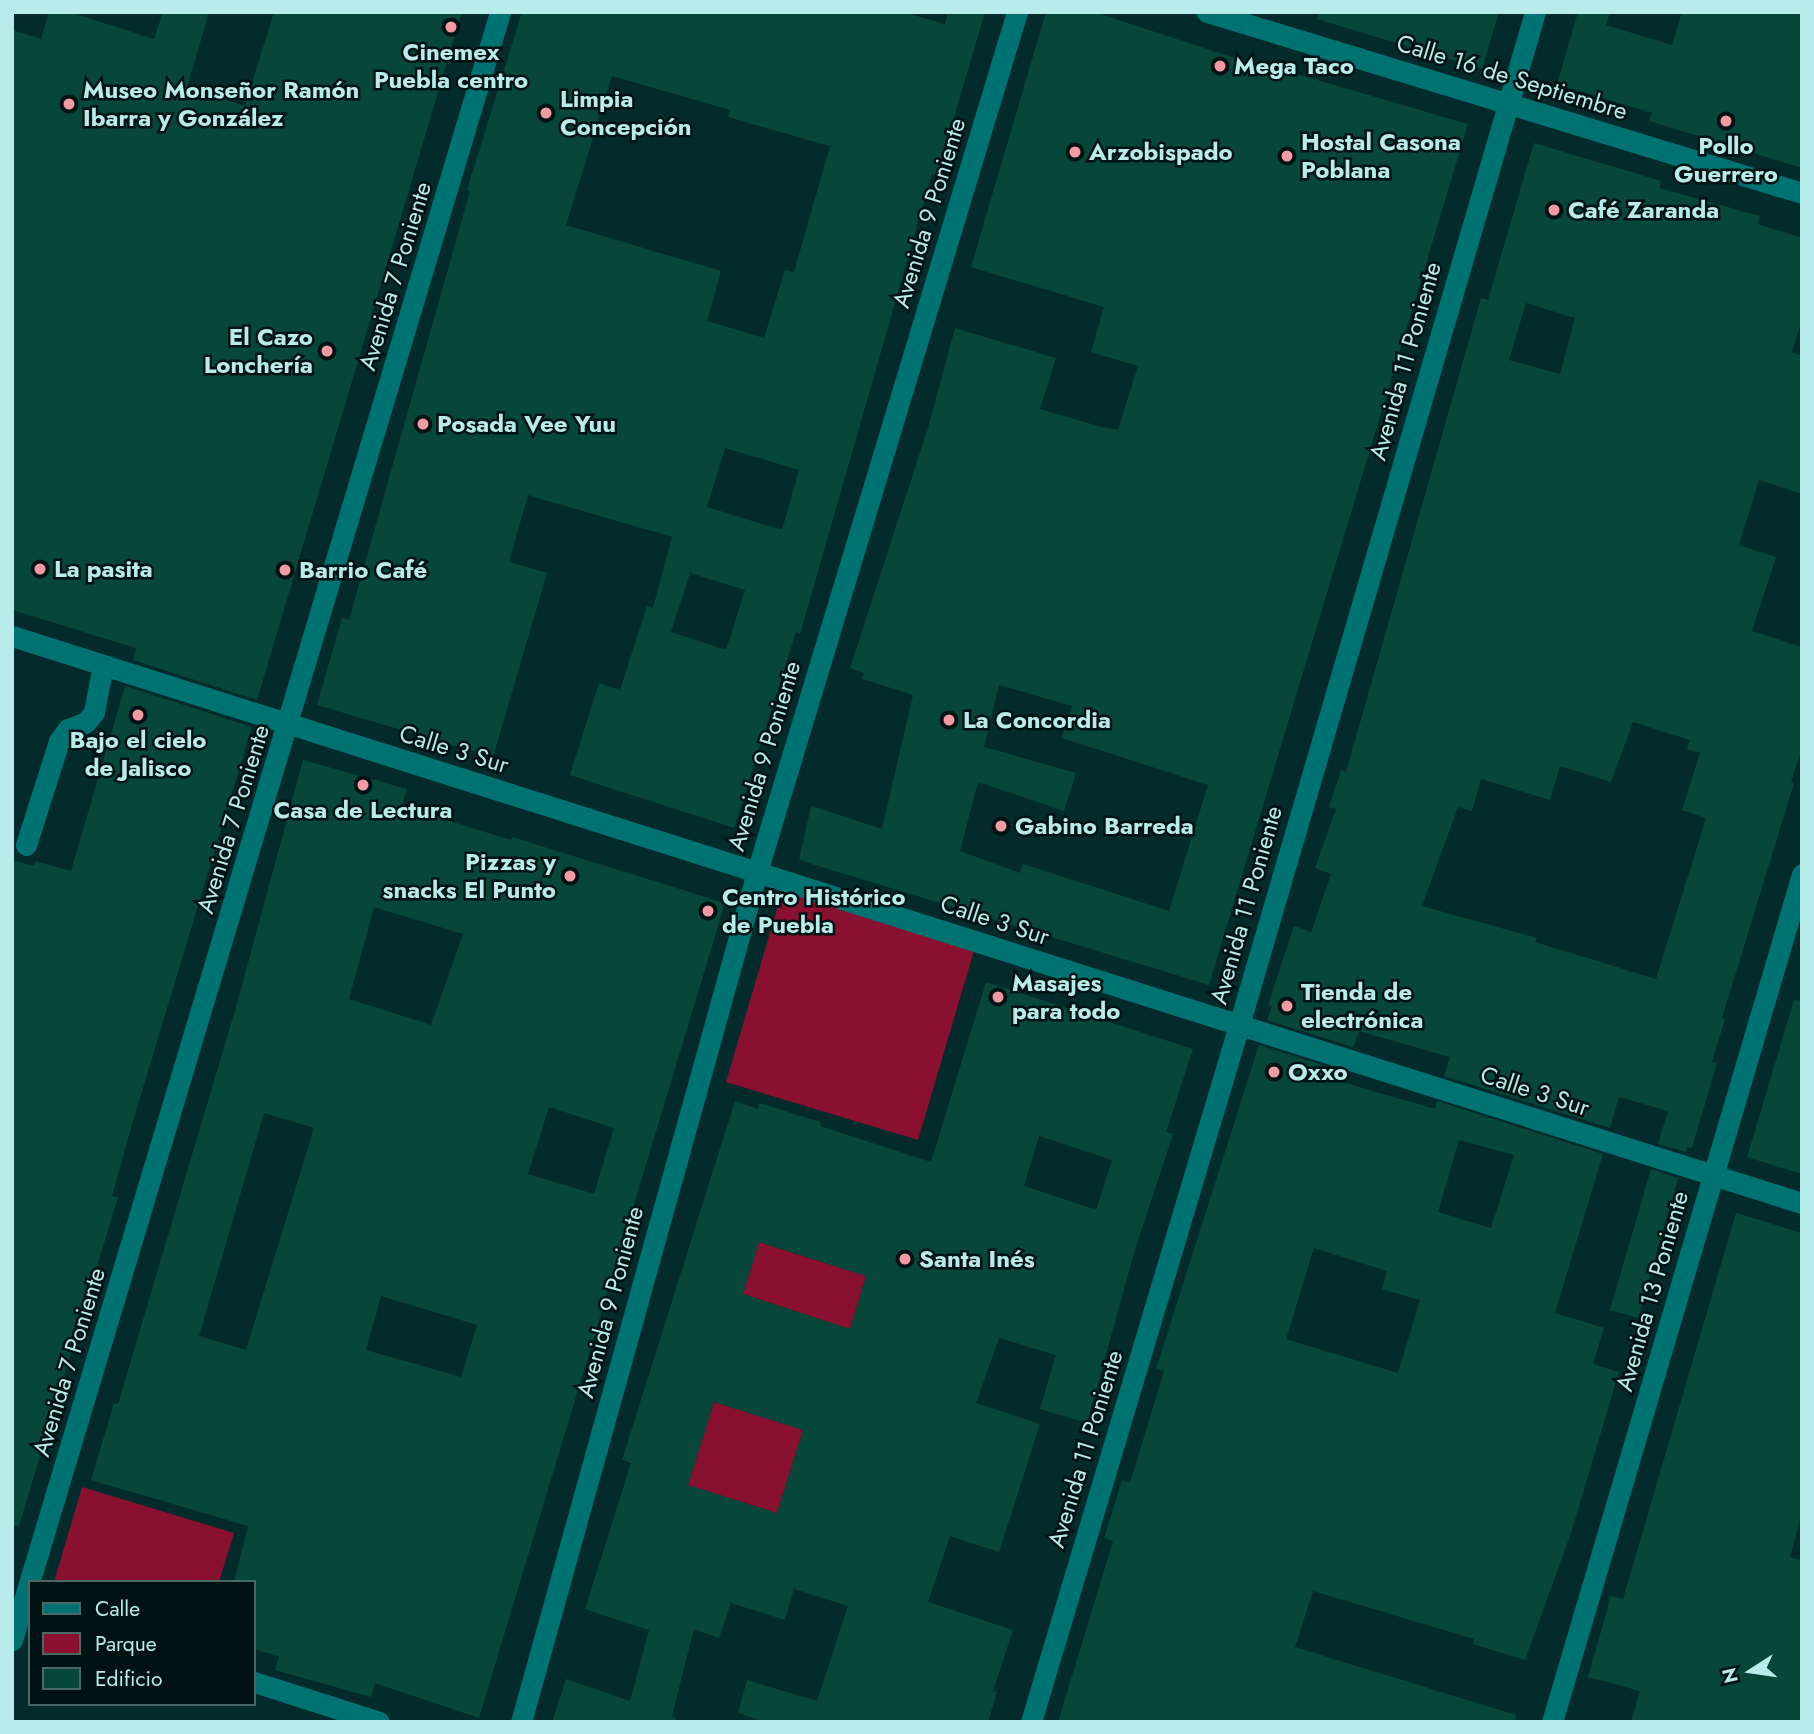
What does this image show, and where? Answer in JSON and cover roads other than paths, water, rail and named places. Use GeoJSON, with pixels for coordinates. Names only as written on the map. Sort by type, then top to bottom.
{"type":"FeatureCollection","features":[{"type":"Feature","properties":{"kind":"street","name":"Avenida 7 Poniente"},"geometry":{"type":"LineString","coordinates":[[30,1580],[500,12]]}},
{"type":"Feature","properties":{"kind":"street","name":"Avenida 9 Poniente"},"geometry":{"type":"LineString","coordinates":[[521,1722],[757,872],[1017,12]]}},
{"type":"Feature","properties":{"kind":"street","name":"Calle 16 de Septiembre"},"geometry":{"type":"LineString","coordinates":[[1207,12],[1802,193]]}},
{"type":"Feature","properties":{"kind":"street","name":"Avenida 11 Poniente"},"geometry":{"type":"LineString","coordinates":[[1031,1722],[1239,1025],[1535,12]]}},
{"type":"Feature","properties":{"kind":"street","name":"Calle 3 Sur"},"geometry":{"type":"LineString","coordinates":[[12,636],[1802,1203]]}},
{"type":"Feature","properties":{"kind":"street"},"geometry":{"type":"LineString","coordinates":[[26,845],[59,741],[68,729],[86,722],[94,712],[103,665]]}},
{"type":"Feature","properties":{"kind":"street","name":"Avenida 13 Poniente"},"geometry":{"type":"LineString","coordinates":[[1552,1722],[1802,874]]}},
{"type":"Feature","properties":{"kind":"street","name":"Avenida 7 Poniente"},"geometry":{"type":"LineString","coordinates":[[12,1640],[28,1586]]}},
{"type":"Feature","properties":{"kind":"street"},"geometry":{"type":"LineString","coordinates":[[256,1683],[379,1722]]}},
{"type":"Feature","properties":{"kind":"place","name":"Cinemex Puebla centro"},"geometry":{"type":"Point","coordinates":[451,27]}},
{"type":"Feature","properties":{"kind":"place","name":"Mega Taco"},"geometry":{"type":"Point","coordinates":[1220,66]}},
{"type":"Feature","properties":{"kind":"place","name":"Museo Monseñor Ramón Ibarra y González"},"geometry":{"type":"Point","coordinates":[69,104]}},
{"type":"Feature","properties":{"kind":"place","name":"Limpia Concepción"},"geometry":{"type":"Point","coordinates":[546,113]}},
{"type":"Feature","properties":{"kind":"place","name":"Pollo Guerrero"},"geometry":{"type":"Point","coordinates":[1726,121]}},
{"type":"Feature","properties":{"kind":"place","name":"Arzobispado"},"geometry":{"type":"Point","coordinates":[1075,152]}},
{"type":"Feature","properties":{"kind":"place","name":"Hostal Casona Poblana"},"geometry":{"type":"Point","coordinates":[1287,156]}},
{"type":"Feature","properties":{"kind":"place","name":"Café Zaranda"},"geometry":{"type":"Point","coordinates":[1554,210]}},
{"type":"Feature","properties":{"kind":"place","name":"El Cazo Lonchería"},"geometry":{"type":"Point","coordinates":[327,351]}},
{"type":"Feature","properties":{"kind":"place","name":"Posada Vee Yuu"},"geometry":{"type":"Point","coordinates":[423,424]}},
{"type":"Feature","properties":{"kind":"place","name":"La pasita"},"geometry":{"type":"Point","coordinates":[40,569]}},
{"type":"Feature","properties":{"kind":"place","name":"Barrio Café"},"geometry":{"type":"Point","coordinates":[285,570]}},
{"type":"Feature","properties":{"kind":"place","name":"Bajo el cielo de Jalisco"},"geometry":{"type":"Point","coordinates":[138,715]}},
{"type":"Feature","properties":{"kind":"place","name":"La Concordia"},"geometry":{"type":"Point","coordinates":[949,720]}},
{"type":"Feature","properties":{"kind":"place","name":"Casa de Lectura"},"geometry":{"type":"Point","coordinates":[363,785]}},
{"type":"Feature","properties":{"kind":"place","name":"Gabino Barreda"},"geometry":{"type":"Point","coordinates":[1001,826]}},
{"type":"Feature","properties":{"kind":"place","name":"Pizzas y snacks El Punto"},"geometry":{"type":"Point","coordinates":[570,876]}},
{"type":"Feature","properties":{"kind":"place","name":"Centro Histórico de Puebla"},"geometry":{"type":"Point","coordinates":[708,911]}},
{"type":"Feature","properties":{"kind":"place","name":"Masajes para todo"},"geometry":{"type":"Point","coordinates":[998,997]}},
{"type":"Feature","properties":{"kind":"place","name":"Tienda de electrónica"},"geometry":{"type":"Point","coordinates":[1287,1006]}},
{"type":"Feature","properties":{"kind":"place","name":"Oxxo"},"geometry":{"type":"Point","coordinates":[1274,1072]}},
{"type":"Feature","properties":{"kind":"place","name":"Santa Inés"},"geometry":{"type":"Point","coordinates":[905,1259]}}]}
